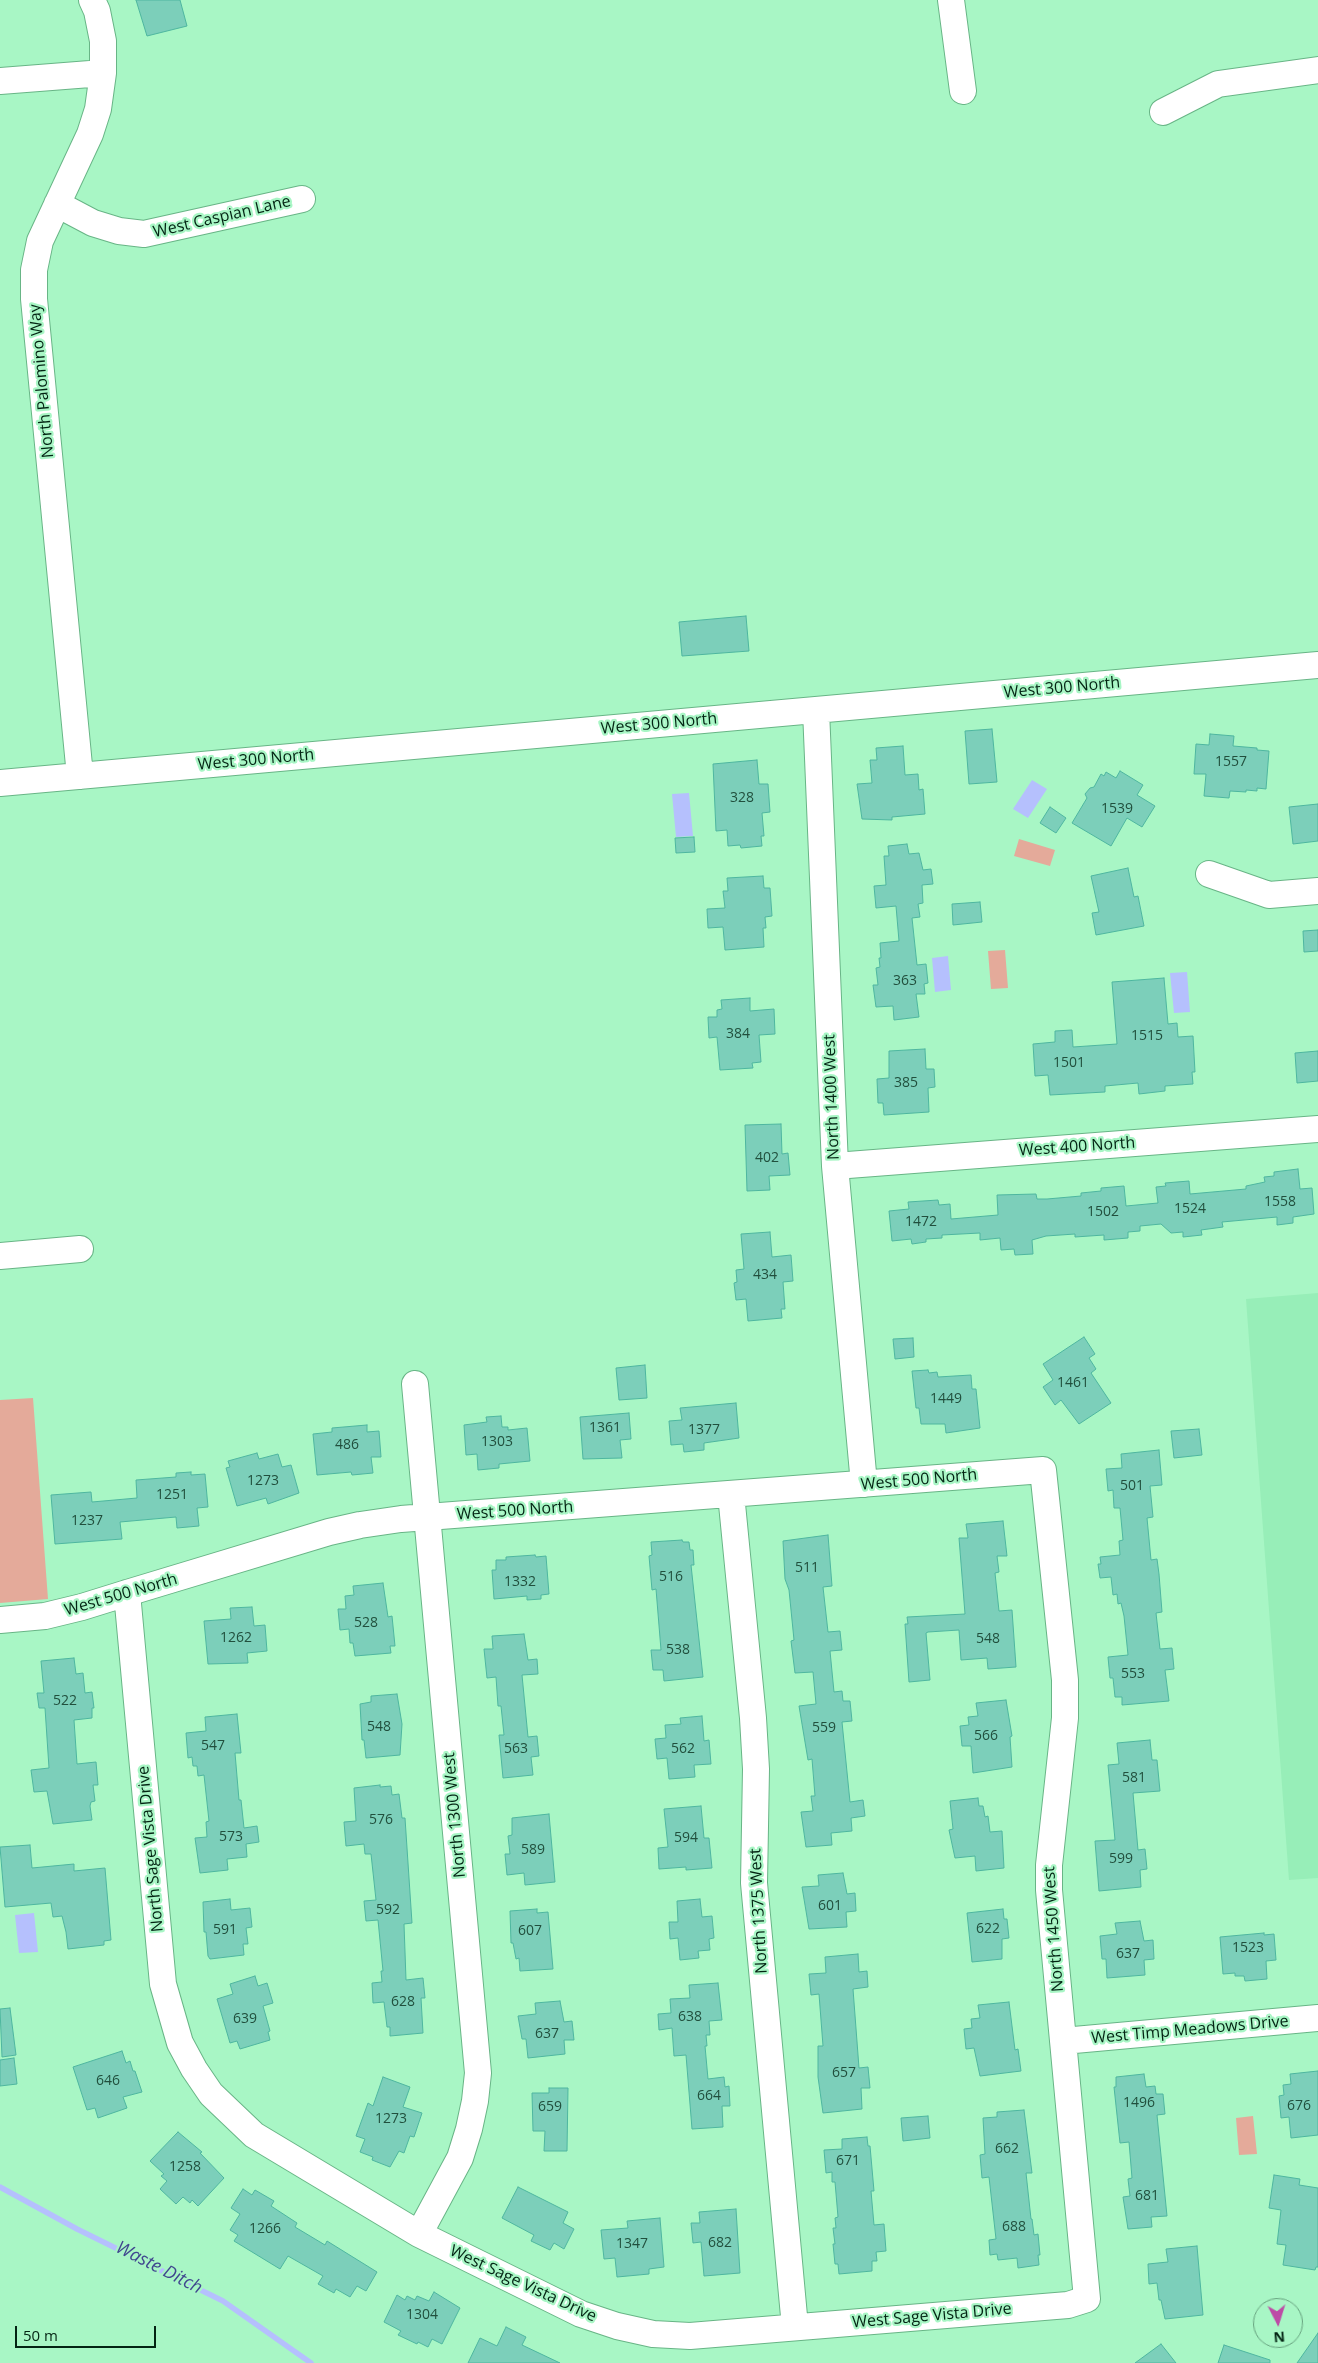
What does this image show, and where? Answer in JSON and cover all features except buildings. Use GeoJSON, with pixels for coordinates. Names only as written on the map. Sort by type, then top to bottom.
{"type":"FeatureCollection","features":[{"type":"Feature","properties":{"kind":"street","name":"North Palomino Way"},"geometry":{"type":"LineString","coordinates":[[80,776],[34,299],[34,270],[40,241],[90,134],[98,109],[103,73],[103,41],[97,11],[92,0]]}},
{"type":"Feature","properties":{"kind":"street"},"geometry":{"type":"LineString","coordinates":[[952,0],[963,91]]}},
{"type":"Feature","properties":{"kind":"street"},"geometry":{"type":"LineString","coordinates":[[1163,112],[1218,84],[1318,70]]}},
{"type":"Feature","properties":{"kind":"street"},"geometry":{"type":"LineString","coordinates":[[0,81],[103,73]]}},
{"type":"Feature","properties":{"kind":"street","name":"West Caspian Lane"},"geometry":{"type":"LineString","coordinates":[[57,204],[93,223],[119,231],[144,234],[302,199]]}},
{"type":"Feature","properties":{"kind":"street","name":"West 300 North"},"geometry":{"type":"LineString","coordinates":[[0,783],[1318,665]]}},
{"type":"Feature","properties":{"kind":"street","name":"North 1400 West"},"geometry":{"type":"LineString","coordinates":[[816,710],[835,1166],[864,1484]]}},
{"type":"Feature","properties":{"kind":"street"},"geometry":{"type":"LineString","coordinates":[[1209,874],[1269,895],[1318,891]]}},
{"type":"Feature","properties":{"kind":"street","name":"West 400 North"},"geometry":{"type":"LineString","coordinates":[[835,1166],[1318,1129]]}},
{"type":"Feature","properties":{"kind":"street"},"geometry":{"type":"LineString","coordinates":[[0,1256],[80,1249]]}},
{"type":"Feature","properties":{"kind":"street","name":"North 1300 West"},"geometry":{"type":"LineString","coordinates":[[415,1384],[478,2073],[470,2129],[460,2158],[419,2234]]}},
{"type":"Feature","properties":{"kind":"street","name":"West 500 North"},"geometry":{"type":"LineString","coordinates":[[0,1620],[45,1616],[329,1532],[360,1525],[428,1517],[1043,1470]]}},
{"type":"Feature","properties":{"kind":"street","name":"North 1450 West"},"geometry":{"type":"LineString","coordinates":[[1043,1470],[1065,1680],[1065,1718],[1049,1865],[1049,1890],[1087,2299]]}},
{"type":"Feature","properties":{"kind":"street","name":"North 1375 West"},"geometry":{"type":"LineString","coordinates":[[731,1494],[753,1718],[756,1769],[754,1882],[795,2327]]}},
{"type":"Feature","properties":{"kind":"street","name":"North Sage Vista Drive"},"geometry":{"type":"LineString","coordinates":[[127,1593],[163,1984],[180,2043],[194,2069],[212,2094]]}},
{"type":"Feature","properties":{"kind":"street","name":"West Timp Meadows Drive"},"geometry":{"type":"LineString","coordinates":[[1063,2041],[1318,2018]]}},
{"type":"Feature","properties":{"kind":"street","name":"West Sage Vista Drive"},"geometry":{"type":"LineString","coordinates":[[212,2094],[254,2135],[419,2234],[581,2314],[616,2326],[652,2334],[690,2336],[1068,2305],[1087,2299]]}},
{"type":"Feature","properties":{"kind":"shaded area"},"geometry":{"type":"Polygon","coordinates":[[[1019,839],[1055,850],[1050,866],[1014,856],[1019,839]]]}},
{"type":"Feature","properties":{"kind":"shaded area"},"geometry":{"type":"Polygon","coordinates":[[[1005,950],[1008,988],[991,989],[988,951],[1005,950]]]}},
{"type":"Feature","properties":{"kind":"shaded area"},"geometry":{"type":"Polygon","coordinates":[[[1318,1293],[1318,1878],[1289,1880],[1246,1299],[1318,1293]]]}},
{"type":"Feature","properties":{"kind":"shaded area"},"geometry":{"type":"Polygon","coordinates":[[[33,1398],[48,1599],[0,1603],[0,1400],[33,1398]]]}},
{"type":"Feature","properties":{"kind":"shaded area"},"geometry":{"type":"Polygon","coordinates":[[[1253,2116],[1257,2154],[1239,2155],[1236,2118],[1253,2116]]]}},
{"type":"Feature","properties":{"kind":"water"},"geometry":{"type":"Polygon","coordinates":[[[1032,780],[1047,789],[1028,818],[1013,809],[1032,780]]]}},
{"type":"Feature","properties":{"kind":"water"},"geometry":{"type":"Polygon","coordinates":[[[689,793],[693,836],[676,837],[672,794],[689,793]]]}},
{"type":"Feature","properties":{"kind":"water"},"geometry":{"type":"Polygon","coordinates":[[[948,956],[951,990],[935,992],[932,958],[948,956]]]}},
{"type":"Feature","properties":{"kind":"water"},"geometry":{"type":"Polygon","coordinates":[[[1187,972],[1190,1012],[1174,1013],[1170,973],[1187,972]]]}},
{"type":"Feature","properties":{"kind":"water"},"geometry":{"type":"Polygon","coordinates":[[[34,1913],[38,1952],[19,1953],[15,1915],[34,1913]]]}},
{"type":"Feature","properties":{"kind":"waterway","name":"Waste Ditch"},"geometry":{"type":"LineString","coordinates":[[0,2187],[77,2229],[223,2301],[311,2363]]}}]}
